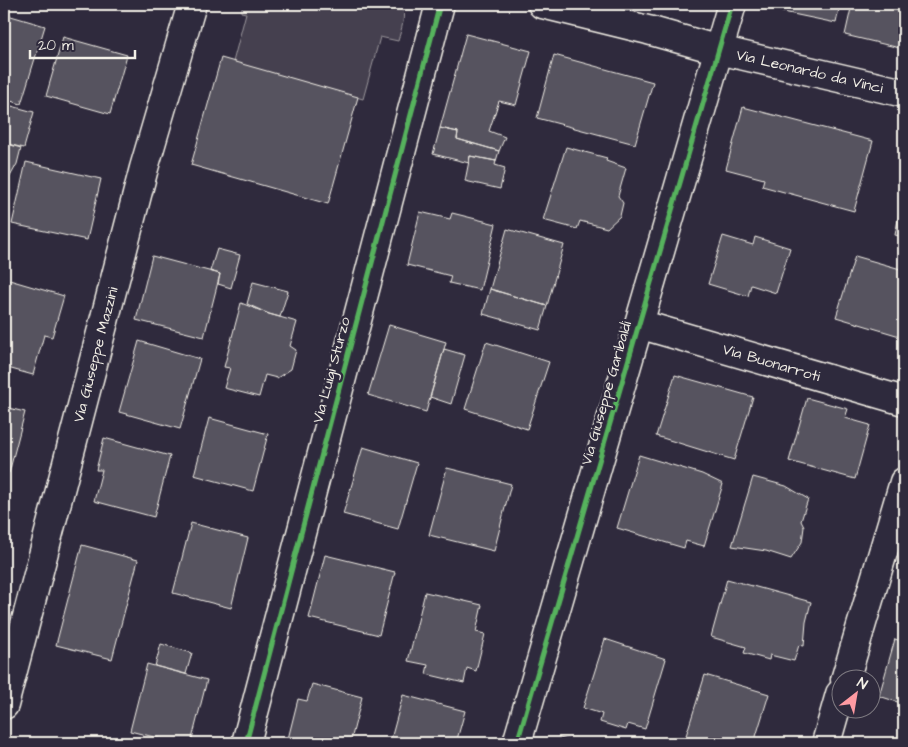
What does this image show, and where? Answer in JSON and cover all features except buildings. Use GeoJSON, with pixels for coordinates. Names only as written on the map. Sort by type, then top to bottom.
{"type":"FeatureCollection","features":[{"type":"Feature","properties":{"kind":"street","name":"Via Giuseppe Mazzini"},"geometry":{"type":"LineString","coordinates":[[4,705],[144,168],[192,4]]}},
{"type":"Feature","properties":{"kind":"street","name":"Via Luigi Sturzo"},"geometry":{"type":"LineString","coordinates":[[246,743],[440,4]]}},
{"type":"Feature","properties":{"kind":"street","name":"Via Leonardo da Vinci"},"geometry":{"type":"LineString","coordinates":[[542,4],[720,50],[904,93]]}},
{"type":"Feature","properties":{"kind":"street","name":"Via Giuseppe Garibaldi"},"geometry":{"type":"LineString","coordinates":[[517,743],[732,4]]}},
{"type":"Feature","properties":{"kind":"street","name":"Via Buonarroti"},"geometry":{"type":"LineString","coordinates":[[639,324],[904,401]]}},
{"type":"Feature","properties":{"kind":"street"},"geometry":{"type":"LineString","coordinates":[[848,670],[904,482]]}},
{"type":"Feature","properties":{"kind":"street"},"geometry":{"type":"LineString","coordinates":[[826,743],[833,720]]}},
{"type":"Feature","properties":{"kind":"shaded area"},"geometry":{"type":"Polygon","coordinates":[[[243,4],[401,4],[403,9],[402,27],[398,41],[380,37],[363,99],[233,62],[246,13],[241,12],[243,4]]]}},
{"type":"Feature","properties":{"kind":"cycle path"},"geometry":{"type":"LineString","coordinates":[[246,743],[440,4]]}},
{"type":"Feature","properties":{"kind":"cycle path"},"geometry":{"type":"LineString","coordinates":[[517,743],[732,4]]}}]}
